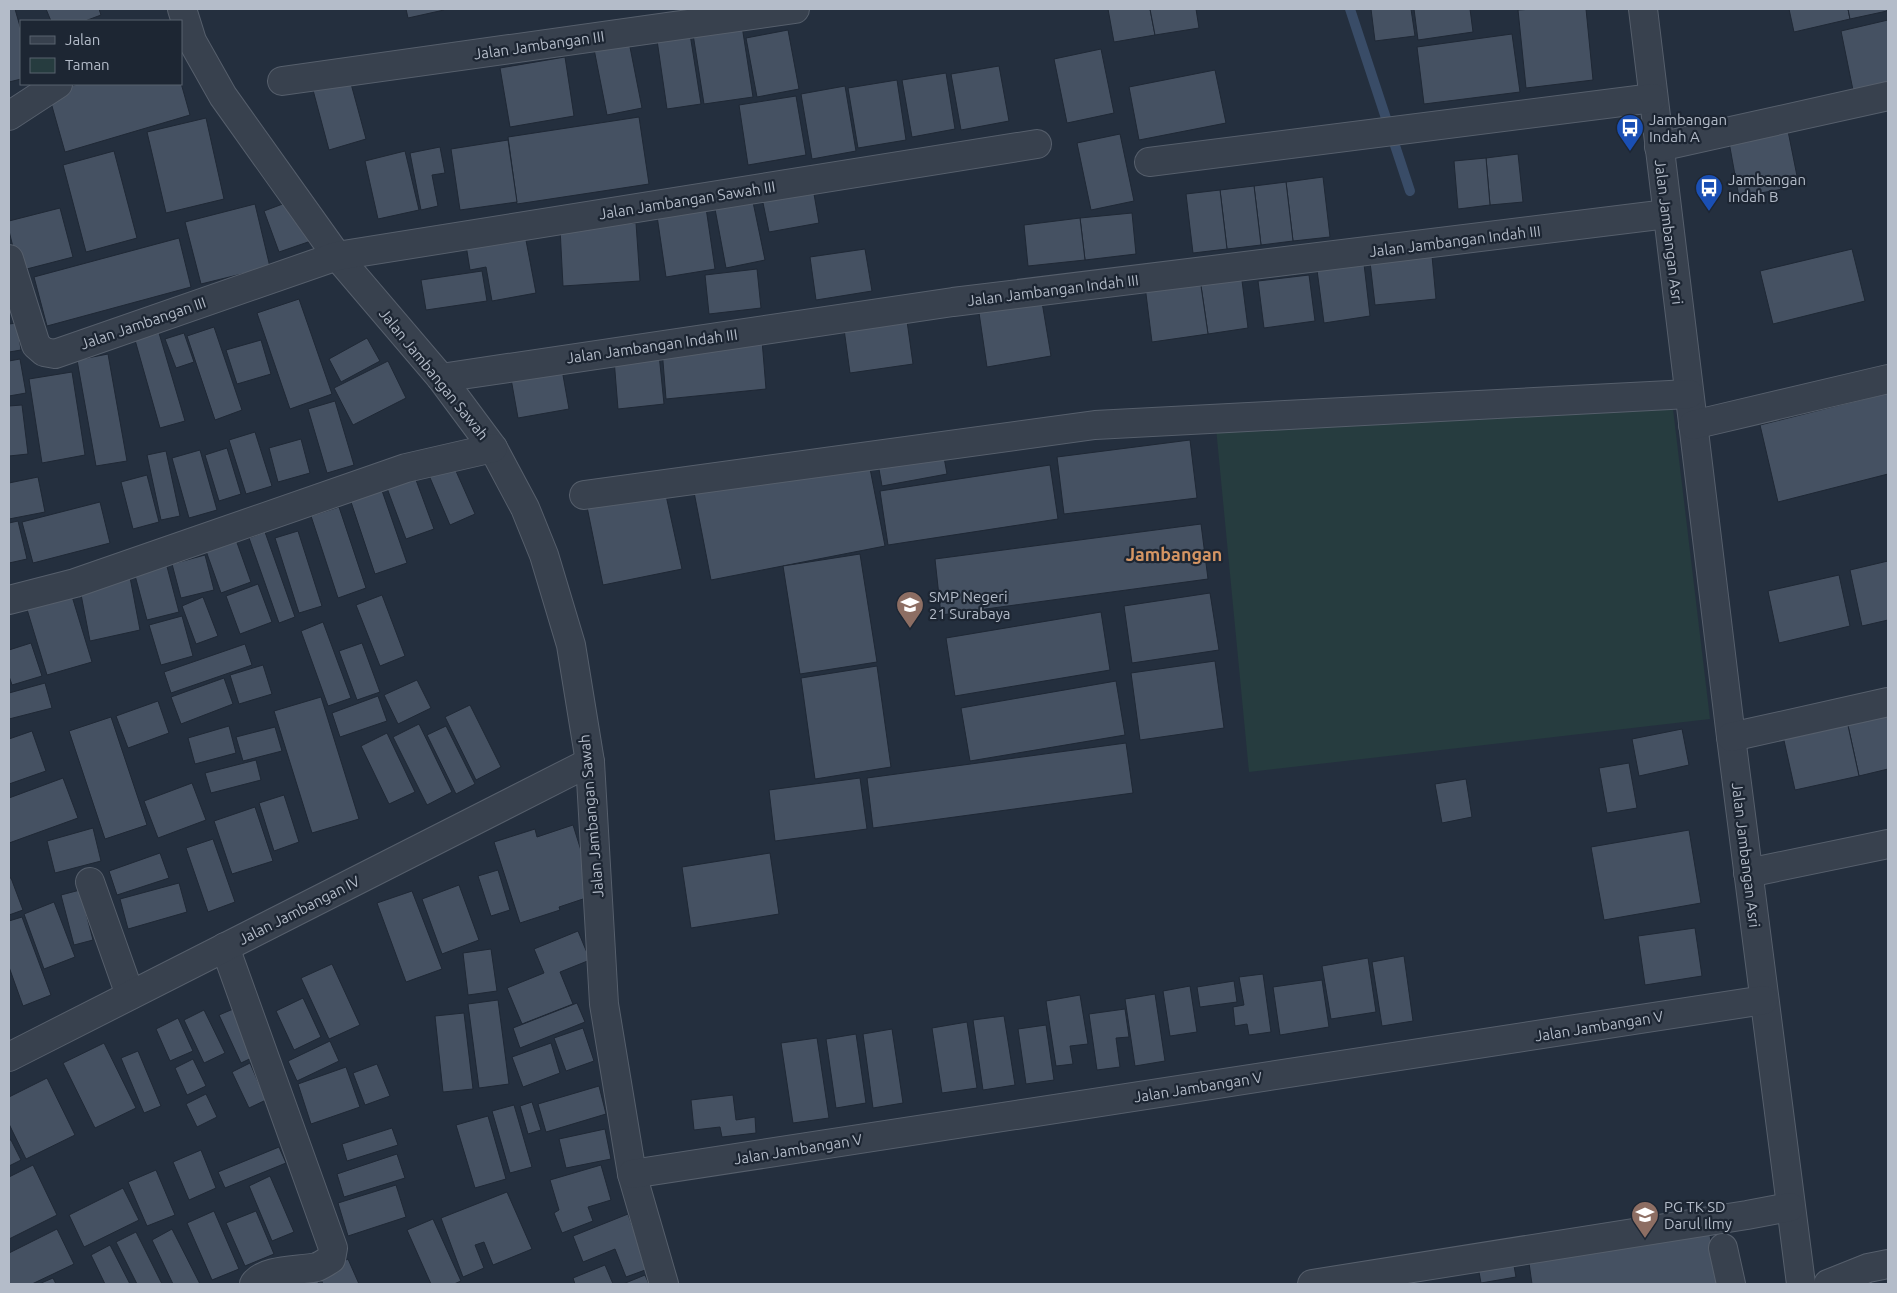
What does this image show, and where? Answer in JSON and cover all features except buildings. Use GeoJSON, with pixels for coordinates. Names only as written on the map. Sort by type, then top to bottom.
{"type":"FeatureCollection","features":[{"type":"Feature","properties":{"kind":"street","name":"Jalan Jambangan Sawah"},"geometry":{"type":"LineString","coordinates":[[182,9],[186,42],[337,256],[441,378],[493,448],[525,508],[544,555],[571,646],[590,762],[604,1004],[632,1174],[664,1284]]}},
{"type":"Feature","properties":{"kind":"street","name":"Jalan Jambangan III"},"geometry":{"type":"LineString","coordinates":[[282,81],[795,9]]}},
{"type":"Feature","properties":{"kind":"street","name":"Jalan Jambangan Asri"},"geometry":{"type":"LineString","coordinates":[[1643,9],[1731,737],[1801,1284]]}},
{"type":"Feature","properties":{"kind":"street"},"geometry":{"type":"LineString","coordinates":[[9,116],[56,85]]}},
{"type":"Feature","properties":{"kind":"street"},"geometry":{"type":"LineString","coordinates":[[1659,147],[1888,96]]}},
{"type":"Feature","properties":{"kind":"street"},"geometry":{"type":"LineString","coordinates":[[1149,162],[1654,98]]}},
{"type":"Feature","properties":{"kind":"street","name":"Jalan Jambangan Sawah III"},"geometry":{"type":"LineString","coordinates":[[337,256],[1037,144]]}},
{"type":"Feature","properties":{"kind":"street","name":"Jalan Jambangan Indah III"},"geometry":{"type":"LineString","coordinates":[[441,378],[952,302],[1667,214]]}},
{"type":"Feature","properties":{"kind":"street","name":"Jalan Jambangan III"},"geometry":{"type":"LineString","coordinates":[[9,259],[36,345],[44,352],[55,354],[337,256]]}},
{"type":"Feature","properties":{"kind":"street"},"geometry":{"type":"LineString","coordinates":[[1693,425],[1888,379]]}},
{"type":"Feature","properties":{"kind":"street"},"geometry":{"type":"LineString","coordinates":[[584,495],[1095,425],[1689,394]]}},
{"type":"Feature","properties":{"kind":"street"},"geometry":{"type":"LineString","coordinates":[[9,600],[75,583],[406,468],[493,448]]}},
{"type":"Feature","properties":{"kind":"street"},"geometry":{"type":"LineString","coordinates":[[1731,737],[1888,702]]}},
{"type":"Feature","properties":{"kind":"street","name":"Jalan Jambangan IV"},"geometry":{"type":"LineString","coordinates":[[9,1057],[590,762]]}},
{"type":"Feature","properties":{"kind":"street"},"geometry":{"type":"LineString","coordinates":[[1748,873],[1888,844]]}},
{"type":"Feature","properties":{"kind":"street"},"geometry":{"type":"LineString","coordinates":[[90,882],[130,995]]}},
{"type":"Feature","properties":{"kind":"street"},"geometry":{"type":"LineString","coordinates":[[225,947],[333,1248],[330,1259],[319,1266],[268,1274],[254,1284]]}},
{"type":"Feature","properties":{"kind":"street","name":"Jalan Jambangan V"},"geometry":{"type":"LineString","coordinates":[[632,1174],[1764,1000]]}},
{"type":"Feature","properties":{"kind":"street"},"geometry":{"type":"LineString","coordinates":[[1312,1284],[1790,1207]]}},
{"type":"Feature","properties":{"kind":"street"},"geometry":{"type":"LineString","coordinates":[[1723,1248],[1731,1284]]}},
{"type":"Feature","properties":{"kind":"street"},"geometry":{"type":"LineString","coordinates":[[1828,1284],[1868,1268],[1888,1264]]}},
{"type":"Feature","properties":{"kind":"green space"},"geometry":{"type":"Polygon","coordinates":[[[1673,409],[1710,719],[1249,772],[1216,428],[1673,409]]]}},
{"type":"Feature","properties":{"kind":"waterway"},"geometry":{"type":"LineString","coordinates":[[1350,9],[1410,191]]}},
{"type":"Feature","properties":{"kind":"place","name":"Jambangan Indah A"},"geometry":{"type":"Point","coordinates":[1630,152]}},
{"type":"Feature","properties":{"kind":"place","name":"Jambangan Indah B"},"geometry":{"type":"Point","coordinates":[1709,212]}},
{"type":"Feature","properties":{"kind":"place","name":"SMP Negeri 21 Surabaya"},"geometry":{"type":"Point","coordinates":[910,629]}},
{"type":"Feature","properties":{"kind":"place","name":"PG TK SD Darul Ilmy"},"geometry":{"type":"Point","coordinates":[1645,1239]}},
{"type":"Feature","properties":{"kind":"district","name":"Jambangan"},"geometry":{"type":"Point","coordinates":[1174,554]}}]}
